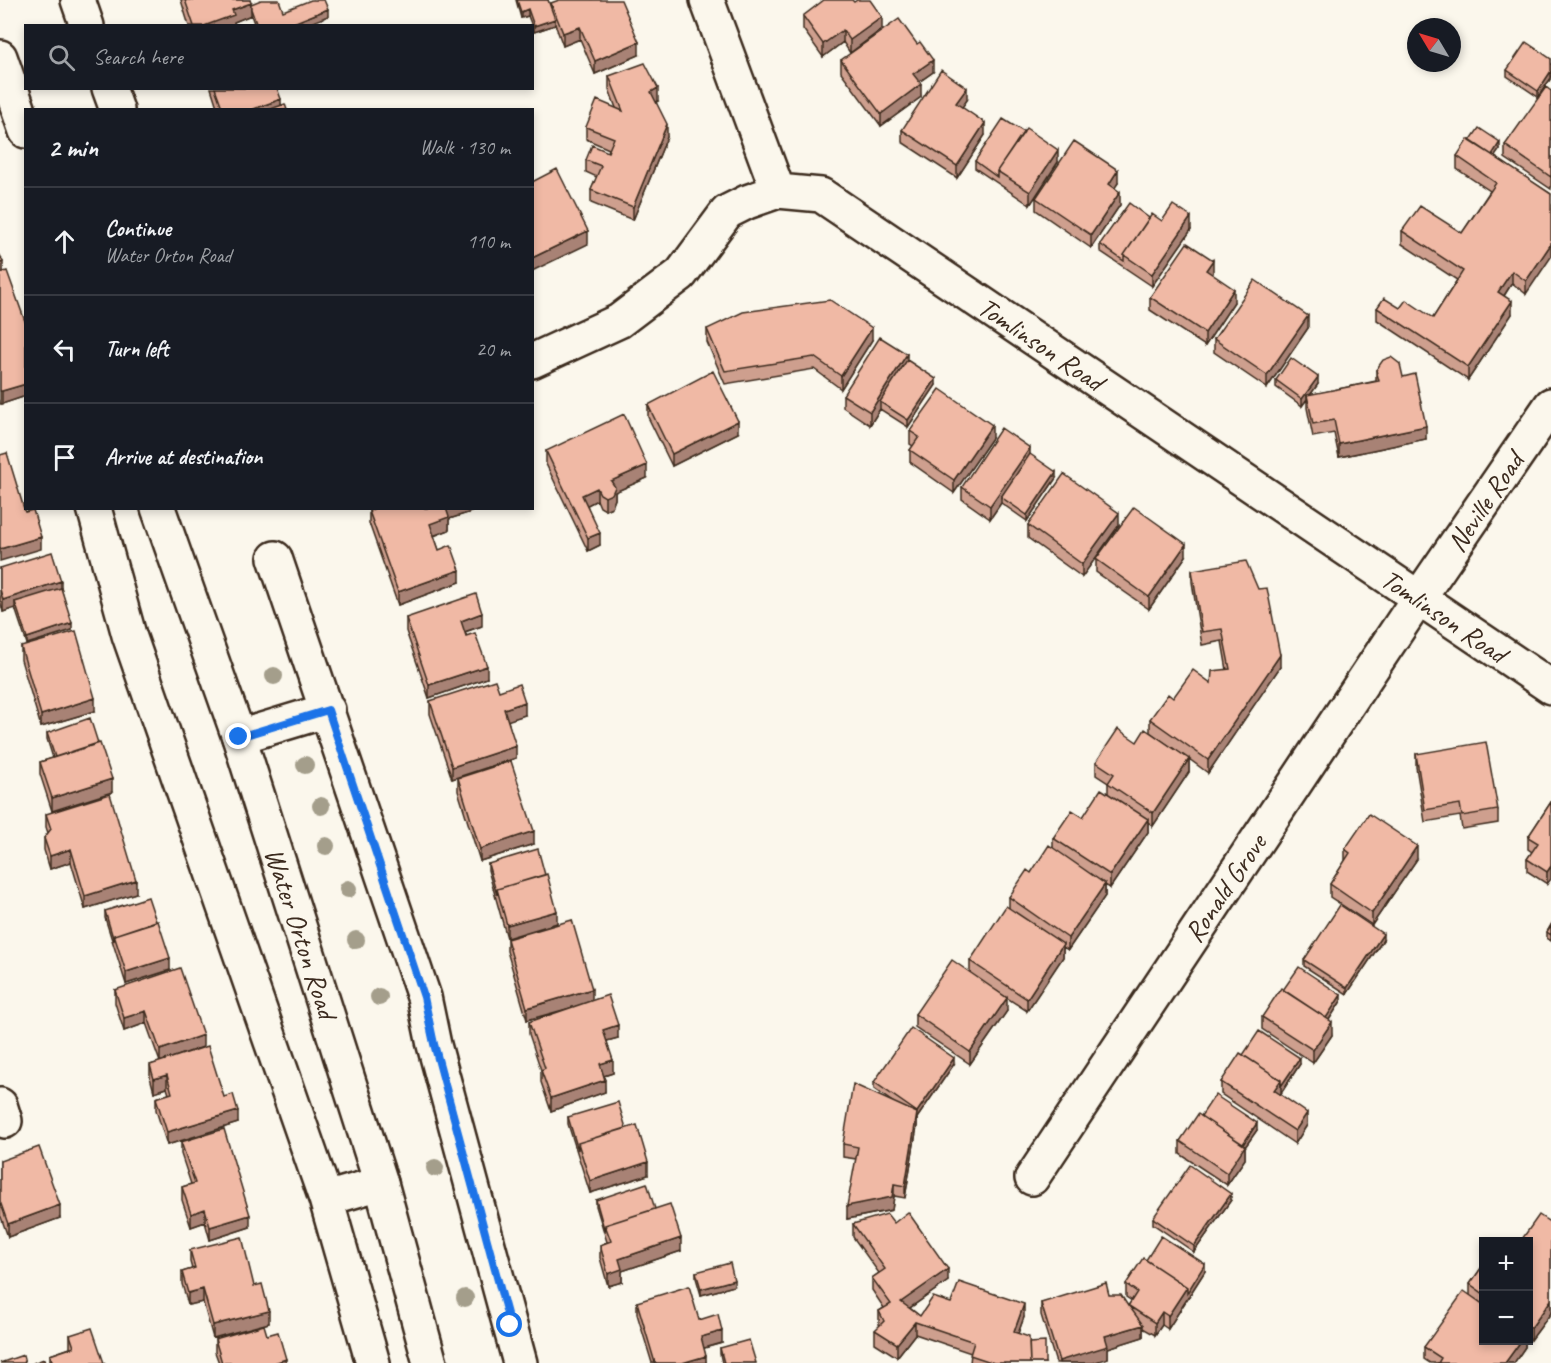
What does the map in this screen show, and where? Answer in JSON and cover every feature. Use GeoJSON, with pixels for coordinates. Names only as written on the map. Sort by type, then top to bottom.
{"type":"FeatureCollection","features":[{"type":"Feature","properties":{"kind":"street"},"geometry":{"type":"LineString","coordinates":[[78,0],[86,24]]}},
{"type":"Feature","properties":{"kind":"street"},"geometry":{"type":"LineString","coordinates":[[707,0],[778,191]]}},
{"type":"Feature","properties":{"kind":"street"},"geometry":{"type":"LineString","coordinates":[[0,57],[14,110]]}},
{"type":"Feature","properties":{"kind":"street"},"geometry":{"type":"LineString","coordinates":[[110,90],[116,108]]}},
{"type":"Feature","properties":{"kind":"street","name":"Tomlinson Road"},"geometry":{"type":"LineString","coordinates":[[534,360],[619,321],[681,274],[728,212],[747,202],[778,191],[821,195],[1551,687]]}},
{"type":"Feature","properties":{"kind":"street","name":"Neville Road"},"geometry":{"type":"LineString","coordinates":[[1418,599],[1551,405]]}},
{"type":"Feature","properties":{"kind":"street"},"geometry":{"type":"LineString","coordinates":[[95,510],[129,635],[326,1199],[373,1363]]}},
{"type":"Feature","properties":{"kind":"street","name":"Water Orton Road"},"geometry":{"type":"LineString","coordinates":[[159,510],[239,737],[381,1183],[430,1363]]}},
{"type":"Feature","properties":{"kind":"street"},"geometry":{"type":"LineString","coordinates":[[275,558],[424,997],[434,1044],[520,1363]]}},
{"type":"Feature","properties":{"kind":"street","name":"Ronald Grove"},"geometry":{"type":"LineString","coordinates":[[1032,1178],[1418,599]]}},
{"type":"Feature","properties":{"kind":"street"},"geometry":{"type":"LineString","coordinates":[[239,737],[328,710]]}},
{"type":"Feature","properties":{"kind":"street"},"geometry":{"type":"LineString","coordinates":[[326,1199],[381,1183]]}},
{"type":"Feature","properties":{"kind":"building"},"geometry":{"type":"Polygon","coordinates":[[[185,0],[250,0],[251,3],[232,10],[234,15],[209,24],[193,24],[185,0]]]}},
{"type":"Feature","properties":{"kind":"building"},"geometry":{"type":"Polygon","coordinates":[[[261,0],[279,0],[283,11],[311,0],[324,0],[328,9],[291,24],[256,24],[251,4],[261,0]]]}},
{"type":"Feature","properties":{"kind":"building"},"geometry":{"type":"Polygon","coordinates":[[[517,0],[548,0],[555,19],[534,26],[528,9],[521,12],[517,0]]]}},
{"type":"Feature","properties":{"kind":"building"},"geometry":{"type":"Polygon","coordinates":[[[559,0],[621,0],[639,42],[595,61],[580,27],[563,33],[551,3],[559,0]]]}},
{"type":"Feature","properties":{"kind":"building"},"geometry":{"type":"Polygon","coordinates":[[[824,0],[852,0],[854,2],[870,0],[882,17],[850,40],[843,30],[823,44],[803,16],[824,0]]]}},
{"type":"Feature","properties":{"kind":"building"},"geometry":{"type":"Polygon","coordinates":[[[899,19],[917,44],[920,42],[933,60],[913,74],[921,84],[881,114],[841,60],[899,19]]]}},
{"type":"Feature","properties":{"kind":"building"},"geometry":{"type":"Polygon","coordinates":[[[1526,42],[1551,59],[1551,71],[1538,91],[1507,70],[1526,42]]]}},
{"type":"Feature","properties":{"kind":"building"},"geometry":{"type":"Polygon","coordinates":[[[645,63],[658,88],[651,92],[667,124],[633,207],[591,190],[601,166],[586,160],[592,145],[608,152],[614,138],[586,127],[597,100],[623,111],[609,76],[645,63]]]}},
{"type":"Feature","properties":{"kind":"building"},"geometry":{"type":"Polygon","coordinates":[[[941,70],[967,88],[956,103],[985,123],[957,166],[902,130],[941,70]]]}},
{"type":"Feature","properties":{"kind":"building"},"geometry":{"type":"Polygon","coordinates":[[[1546,87],[1551,91],[1551,177],[1505,145],[1546,87]]]}},
{"type":"Feature","properties":{"kind":"building"},"geometry":{"type":"Polygon","coordinates":[[[216,90],[278,90],[281,99],[256,108],[222,108],[216,90]]]}},
{"type":"Feature","properties":{"kind":"building"},"geometry":{"type":"Polygon","coordinates":[[[285,104],[286,108],[274,108],[285,104]]]}},
{"type":"Feature","properties":{"kind":"building"},"geometry":{"type":"Polygon","coordinates":[[[1003,119],[1024,132],[997,171],[997,177],[975,161],[1003,119]]]}},
{"type":"Feature","properties":{"kind":"building"},"geometry":{"type":"Polygon","coordinates":[[[1026,128],[1058,150],[1030,192],[997,171],[1026,128]]]}},
{"type":"Feature","properties":{"kind":"building"},"geometry":{"type":"Polygon","coordinates":[[[1479,128],[1500,142],[1492,155],[1470,141],[1479,128]]]}},
{"type":"Feature","properties":{"kind":"building"},"geometry":{"type":"Polygon","coordinates":[[[1468,139],[1551,194],[1551,244],[1526,281],[1512,271],[1498,292],[1512,301],[1468,367],[1377,308],[1384,298],[1400,308],[1406,300],[1433,318],[1463,271],[1402,231],[1420,206],[1462,233],[1496,183],[1457,156],[1468,139]]]}},
{"type":"Feature","properties":{"kind":"building"},"geometry":{"type":"Polygon","coordinates":[[[1074,141],[1118,170],[1109,184],[1120,192],[1091,235],[1036,198],[1074,141]]]}},
{"type":"Feature","properties":{"kind":"building"},"geometry":{"type":"Polygon","coordinates":[[[557,169],[588,231],[534,257],[534,181],[557,169]]]}},
{"type":"Feature","properties":{"kind":"building"},"geometry":{"type":"Polygon","coordinates":[[[1129,203],[1149,218],[1124,255],[1124,261],[1100,244],[1129,203]]]}},
{"type":"Feature","properties":{"kind":"building"},"geometry":{"type":"Polygon","coordinates":[[[1173,205],[1191,217],[1152,274],[1124,255],[1152,214],[1162,221],[1173,205]]]}},
{"type":"Feature","properties":{"kind":"building"},"geometry":{"type":"Polygon","coordinates":[[[1187,243],[1213,260],[1206,270],[1234,289],[1205,333],[1150,297],[1187,243]]]}},
{"type":"Feature","properties":{"kind":"building"},"geometry":{"type":"Polygon","coordinates":[[[7,271],[24,318],[24,385],[2,391],[0,391],[0,273],[7,271]]]}},
{"type":"Feature","properties":{"kind":"building"},"geometry":{"type":"Polygon","coordinates":[[[1255,280],[1308,316],[1267,375],[1214,339],[1255,280]]]}},
{"type":"Feature","properties":{"kind":"building"},"geometry":{"type":"Polygon","coordinates":[[[830,300],[872,328],[841,376],[814,357],[725,371],[707,329],[743,312],[830,300]]]}},
{"type":"Feature","properties":{"kind":"building"},"geometry":{"type":"Polygon","coordinates":[[[880,337],[907,354],[870,412],[843,395],[880,337]]]}},
{"type":"Feature","properties":{"kind":"building"},"geometry":{"type":"Polygon","coordinates":[[[1391,357],[1400,364],[1403,377],[1415,374],[1426,426],[1339,444],[1334,420],[1313,424],[1307,395],[1379,381],[1376,370],[1383,360],[1391,357]]]}},
{"type":"Feature","properties":{"kind":"building"},"geometry":{"type":"Polygon","coordinates":[[[1291,358],[1318,377],[1302,399],[1276,380],[1291,358]]]}},
{"type":"Feature","properties":{"kind":"building"},"geometry":{"type":"Polygon","coordinates":[[[907,360],[936,379],[908,420],[880,402],[907,360]]]}},
{"type":"Feature","properties":{"kind":"building"},"geometry":{"type":"Polygon","coordinates":[[[713,371],[738,421],[672,454],[648,405],[713,371]]]}},
{"type":"Feature","properties":{"kind":"building"},"geometry":{"type":"Polygon","coordinates":[[[940,389],[992,425],[954,480],[910,450],[919,437],[910,431],[940,389]]]}},
{"type":"Feature","properties":{"kind":"building"},"geometry":{"type":"Polygon","coordinates":[[[624,414],[647,465],[611,481],[615,487],[612,494],[605,497],[597,488],[582,495],[600,533],[588,538],[546,451],[624,414]]]}},
{"type":"Feature","properties":{"kind":"building"},"geometry":{"type":"Polygon","coordinates":[[[1001,428],[1030,448],[990,506],[962,487],[1001,428]]]}},
{"type":"Feature","properties":{"kind":"building"},"geometry":{"type":"Polygon","coordinates":[[[7,453],[24,510],[25,512],[33,510],[41,537],[0,549],[0,455],[7,453]]]}},
{"type":"Feature","properties":{"kind":"building"},"geometry":{"type":"Polygon","coordinates":[[[1030,454],[1056,472],[1027,515],[1001,497],[1030,454]]]}},
{"type":"Feature","properties":{"kind":"building"},"geometry":{"type":"Polygon","coordinates":[[[1064,474],[1119,513],[1082,564],[1028,525],[1064,474]]]}},
{"type":"Feature","properties":{"kind":"building"},"geometry":{"type":"Polygon","coordinates":[[[1134,507],[1186,544],[1149,597],[1096,559],[1134,507]]]}},
{"type":"Feature","properties":{"kind":"building"},"geometry":{"type":"Polygon","coordinates":[[[447,510],[449,517],[430,524],[439,550],[451,545],[460,570],[398,592],[369,511],[447,510]]]}},
{"type":"Feature","properties":{"kind":"building"},"geometry":{"type":"Polygon","coordinates":[[[52,552],[61,581],[3,600],[0,589],[0,568],[52,552]]]}},
{"type":"Feature","properties":{"kind":"building"},"geometry":{"type":"Polygon","coordinates":[[[1246,561],[1258,589],[1267,588],[1280,655],[1208,760],[1150,719],[1168,694],[1173,698],[1193,670],[1211,683],[1212,671],[1230,669],[1222,629],[1202,632],[1192,570],[1246,561]]]}},
{"type":"Feature","properties":{"kind":"building"},"geometry":{"type":"Polygon","coordinates":[[[61,588],[72,623],[27,638],[15,602],[61,588]]]}},
{"type":"Feature","properties":{"kind":"building"},"geometry":{"type":"Polygon","coordinates":[[[476,594],[482,613],[461,621],[466,636],[475,633],[487,666],[429,685],[406,618],[476,594]]]}},
{"type":"Feature","properties":{"kind":"building"},"geometry":{"type":"Polygon","coordinates":[[[76,631],[95,698],[41,715],[21,647],[76,631]]]}},
{"type":"Feature","properties":{"kind":"building"},"geometry":{"type":"Polygon","coordinates":[[[495,680],[499,691],[519,684],[525,702],[504,709],[516,746],[452,767],[430,701],[495,680]]]}},
{"type":"Feature","properties":{"kind":"building"},"geometry":{"type":"Polygon","coordinates":[[[90,718],[98,743],[55,757],[47,733],[90,718]]]}},
{"type":"Feature","properties":{"kind":"building"},"geometry":{"type":"Polygon","coordinates":[[[1118,729],[1137,742],[1145,729],[1189,759],[1153,813],[1108,783],[1114,774],[1096,762],[1118,729]]]}},
{"type":"Feature","properties":{"kind":"building"},"geometry":{"type":"Polygon","coordinates":[[[1486,742],[1498,810],[1462,816],[1460,804],[1425,810],[1416,754],[1486,742]]]}},
{"type":"Feature","properties":{"kind":"building"},"geometry":{"type":"Polygon","coordinates":[[[100,743],[112,779],[52,798],[40,762],[100,743]]]}},
{"type":"Feature","properties":{"kind":"building"},"geometry":{"type":"Polygon","coordinates":[[[511,761],[534,831],[480,849],[458,778],[511,761]]]}},
{"type":"Feature","properties":{"kind":"building"},"geometry":{"type":"Polygon","coordinates":[[[1101,789],[1148,819],[1110,875],[1053,838],[1072,810],[1083,817],[1101,789]]]}},
{"type":"Feature","properties":{"kind":"building"},"geometry":{"type":"Polygon","coordinates":[[[110,794],[136,880],[85,896],[71,849],[50,856],[44,838],[51,829],[46,814],[110,794]]]}},
{"type":"Feature","properties":{"kind":"building"},"geometry":{"type":"Polygon","coordinates":[[[1551,802],[1551,866],[1547,872],[1527,859],[1538,843],[1528,837],[1551,802]]]}},
{"type":"Feature","properties":{"kind":"building"},"geometry":{"type":"Polygon","coordinates":[[[1369,814],[1417,846],[1372,913],[1330,884],[1350,853],[1345,849],[1369,814]]]}},
{"type":"Feature","properties":{"kind":"building"},"geometry":{"type":"Polygon","coordinates":[[[1049,845],[1105,884],[1068,938],[1009,897],[1027,870],[1031,873],[1049,845]]]}},
{"type":"Feature","properties":{"kind":"building"},"geometry":{"type":"Polygon","coordinates":[[[538,849],[545,875],[497,889],[497,895],[488,864],[538,849]]]}},
{"type":"Feature","properties":{"kind":"building"},"geometry":{"type":"Polygon","coordinates":[[[547,874],[557,911],[507,925],[497,889],[547,874]]]}},
{"type":"Feature","properties":{"kind":"building"},"geometry":{"type":"Polygon","coordinates":[[[148,897],[156,921],[114,935],[114,941],[105,911],[148,897]]]}},
{"type":"Feature","properties":{"kind":"building"},"geometry":{"type":"Polygon","coordinates":[[[1340,905],[1383,934],[1347,988],[1304,960],[1340,905]]]}},
{"type":"Feature","properties":{"kind":"building"},"geometry":{"type":"Polygon","coordinates":[[[1006,906],[1063,944],[1027,999],[970,961],[1006,906]]]}},
{"type":"Feature","properties":{"kind":"building"},"geometry":{"type":"Polygon","coordinates":[[[572,920],[592,989],[527,1008],[507,939],[572,920]]]}},
{"type":"Feature","properties":{"kind":"building"},"geometry":{"type":"Polygon","coordinates":[[[158,921],[170,958],[126,972],[114,935],[158,921]]]}},
{"type":"Feature","properties":{"kind":"building"},"geometry":{"type":"Polygon","coordinates":[[[952,960],[1007,998],[970,1052],[915,1014],[952,960]]]}},
{"type":"Feature","properties":{"kind":"building"},"geometry":{"type":"Polygon","coordinates":[[[1299,967],[1341,995],[1326,1018],[1283,990],[1299,967]]]}},
{"type":"Feature","properties":{"kind":"building"},"geometry":{"type":"Polygon","coordinates":[[[180,968],[203,1035],[160,1050],[146,1011],[124,1018],[115,990],[180,968]]]}},
{"type":"Feature","properties":{"kind":"building"},"geometry":{"type":"Polygon","coordinates":[[[1281,988],[1332,1022],[1313,1050],[1262,1017],[1281,988]]]}},
{"type":"Feature","properties":{"kind":"building"},"geometry":{"type":"Polygon","coordinates":[[[608,995],[618,1025],[603,1030],[613,1060],[600,1064],[605,1080],[551,1098],[541,1070],[545,1068],[529,1022],[608,995]]]}},
{"type":"Feature","properties":{"kind":"building"},"geometry":{"type":"Polygon","coordinates":[[[911,1028],[954,1058],[917,1112],[874,1082],[911,1028]]]}},
{"type":"Feature","properties":{"kind":"building"},"geometry":{"type":"Polygon","coordinates":[[[1259,1031],[1300,1058],[1281,1086],[1281,1080],[1243,1055],[1259,1031]]]}},
{"type":"Feature","properties":{"kind":"building"},"geometry":{"type":"Polygon","coordinates":[[[208,1046],[224,1097],[233,1094],[238,1111],[167,1132],[156,1098],[172,1093],[167,1075],[154,1079],[150,1065],[208,1046]]]}},
{"type":"Feature","properties":{"kind":"building"},"geometry":{"type":"Polygon","coordinates":[[[1240,1053],[1281,1080],[1274,1090],[1307,1113],[1295,1131],[1221,1082],[1240,1053]]]}},
{"type":"Feature","properties":{"kind":"building"},"geometry":{"type":"Polygon","coordinates":[[[853,1084],[917,1113],[905,1186],[894,1184],[892,1197],[847,1206],[858,1147],[843,1144],[853,1084]]]}},
{"type":"Feature","properties":{"kind":"building"},"geometry":{"type":"Polygon","coordinates":[[[1215,1095],[1257,1123],[1243,1144],[1201,1116],[1215,1095]]]}},
{"type":"Feature","properties":{"kind":"building"},"geometry":{"type":"Polygon","coordinates":[[[618,1102],[626,1128],[578,1143],[578,1150],[568,1117],[618,1102]]]}},
{"type":"Feature","properties":{"kind":"building"},"geometry":{"type":"Polygon","coordinates":[[[1198,1114],[1245,1146],[1227,1173],[1180,1141],[1198,1114]]]}},
{"type":"Feature","properties":{"kind":"building"},"geometry":{"type":"Polygon","coordinates":[[[637,1125],[648,1162],[590,1181],[578,1143],[637,1125]]]}},
{"type":"Feature","properties":{"kind":"building"},"geometry":{"type":"Polygon","coordinates":[[[224,1129],[250,1215],[210,1227],[205,1209],[191,1214],[182,1187],[195,1183],[181,1142],[224,1129]]]}},
{"type":"Feature","properties":{"kind":"building"},"geometry":{"type":"Polygon","coordinates":[[[39,1147],[60,1205],[8,1224],[0,1205],[0,1161],[39,1147]]]}},
{"type":"Feature","properties":{"kind":"building"},"geometry":{"type":"Polygon","coordinates":[[[1190,1165],[1231,1194],[1194,1246],[1153,1218],[1190,1165]]]}},
{"type":"Feature","properties":{"kind":"building"},"geometry":{"type":"Polygon","coordinates":[[[647,1183],[655,1209],[605,1225],[605,1232],[596,1200],[647,1183]]]}},
{"type":"Feature","properties":{"kind":"building"},"geometry":{"type":"Polygon","coordinates":[[[670,1204],[681,1238],[619,1259],[622,1269],[608,1274],[600,1245],[611,1241],[605,1225],[670,1204]]]}},
{"type":"Feature","properties":{"kind":"building"},"geometry":{"type":"Polygon","coordinates":[[[908,1212],[948,1269],[901,1302],[920,1316],[933,1297],[951,1303],[959,1282],[1024,1304],[1014,1332],[1029,1337],[1030,1363],[994,1363],[970,1355],[974,1342],[915,1322],[897,1344],[875,1330],[884,1321],[879,1311],[891,1304],[872,1278],[885,1269],[853,1224],[887,1214],[894,1223],[908,1212]]]}},
{"type":"Feature","properties":{"kind":"building"},"geometry":{"type":"Polygon","coordinates":[[[1539,1215],[1551,1223],[1551,1300],[1533,1325],[1533,1237],[1524,1237],[1539,1215]]]}},
{"type":"Feature","properties":{"kind":"building"},"geometry":{"type":"Polygon","coordinates":[[[1161,1236],[1205,1264],[1187,1293],[1187,1287],[1146,1260],[1161,1236]]]}},
{"type":"Feature","properties":{"kind":"building"},"geometry":{"type":"Polygon","coordinates":[[[242,1237],[254,1286],[262,1284],[269,1311],[213,1325],[203,1289],[188,1293],[182,1272],[195,1268],[190,1250],[242,1237]]]}},
{"type":"Feature","properties":{"kind":"building"},"geometry":{"type":"Polygon","coordinates":[[[1143,1258],[1187,1287],[1168,1316],[1162,1312],[1155,1323],[1129,1306],[1143,1325],[1105,1336],[1108,1346],[1059,1361],[1041,1303],[1106,1283],[1109,1295],[1121,1295],[1128,1306],[1137,1292],[1126,1284],[1143,1258]]]}},
{"type":"Feature","properties":{"kind":"building"},"geometry":{"type":"Polygon","coordinates":[[[730,1263],[734,1280],[701,1289],[696,1272],[730,1263]]]}},
{"type":"Feature","properties":{"kind":"building"},"geometry":{"type":"Polygon","coordinates":[[[1479,1271],[1479,1290],[1470,1284],[1479,1271]]]}},
{"type":"Feature","properties":{"kind":"building"},"geometry":{"type":"Polygon","coordinates":[[[689,1286],[699,1320],[718,1314],[722,1331],[701,1337],[706,1356],[682,1363],[655,1363],[637,1302],[689,1286]]]}},
{"type":"Feature","properties":{"kind":"building"},"geometry":{"type":"Polygon","coordinates":[[[1464,1291],[1479,1302],[1479,1345],[1518,1345],[1505,1363],[1438,1363],[1441,1358],[1424,1347],[1464,1291]]]}},
{"type":"Feature","properties":{"kind":"building"},"geometry":{"type":"Polygon","coordinates":[[[264,1325],[267,1335],[278,1332],[286,1359],[274,1363],[222,1363],[215,1339],[264,1325]]]}},
{"type":"Feature","properties":{"kind":"building"},"geometry":{"type":"Polygon","coordinates":[[[92,1328],[104,1363],[53,1363],[50,1355],[74,1347],[70,1335],[92,1328]]]}},
{"type":"Feature","properties":{"kind":"building"},"geometry":{"type":"Polygon","coordinates":[[[749,1340],[756,1363],[724,1363],[720,1348],[749,1340]]]}},
{"type":"Feature","properties":{"kind":"building"},"geometry":{"type":"Polygon","coordinates":[[[1045,1342],[1045,1363],[1030,1363],[1029,1343],[1045,1342]]]}},
{"type":"Feature","properties":{"kind":"building"},"geometry":{"type":"Polygon","coordinates":[[[23,1355],[25,1363],[0,1363],[23,1355]]]}},
{"type":"Feature","properties":{"kind":"building"},"geometry":{"type":"Polygon","coordinates":[[[44,1359],[45,1363],[33,1363],[44,1359]]]}},
{"type":"Feature","properties":{"kind":"route"},"geometry":{"type":"LineString","coordinates":[[239,737],[328,710],[424,997],[434,1044],[510,1325]]}}]}
